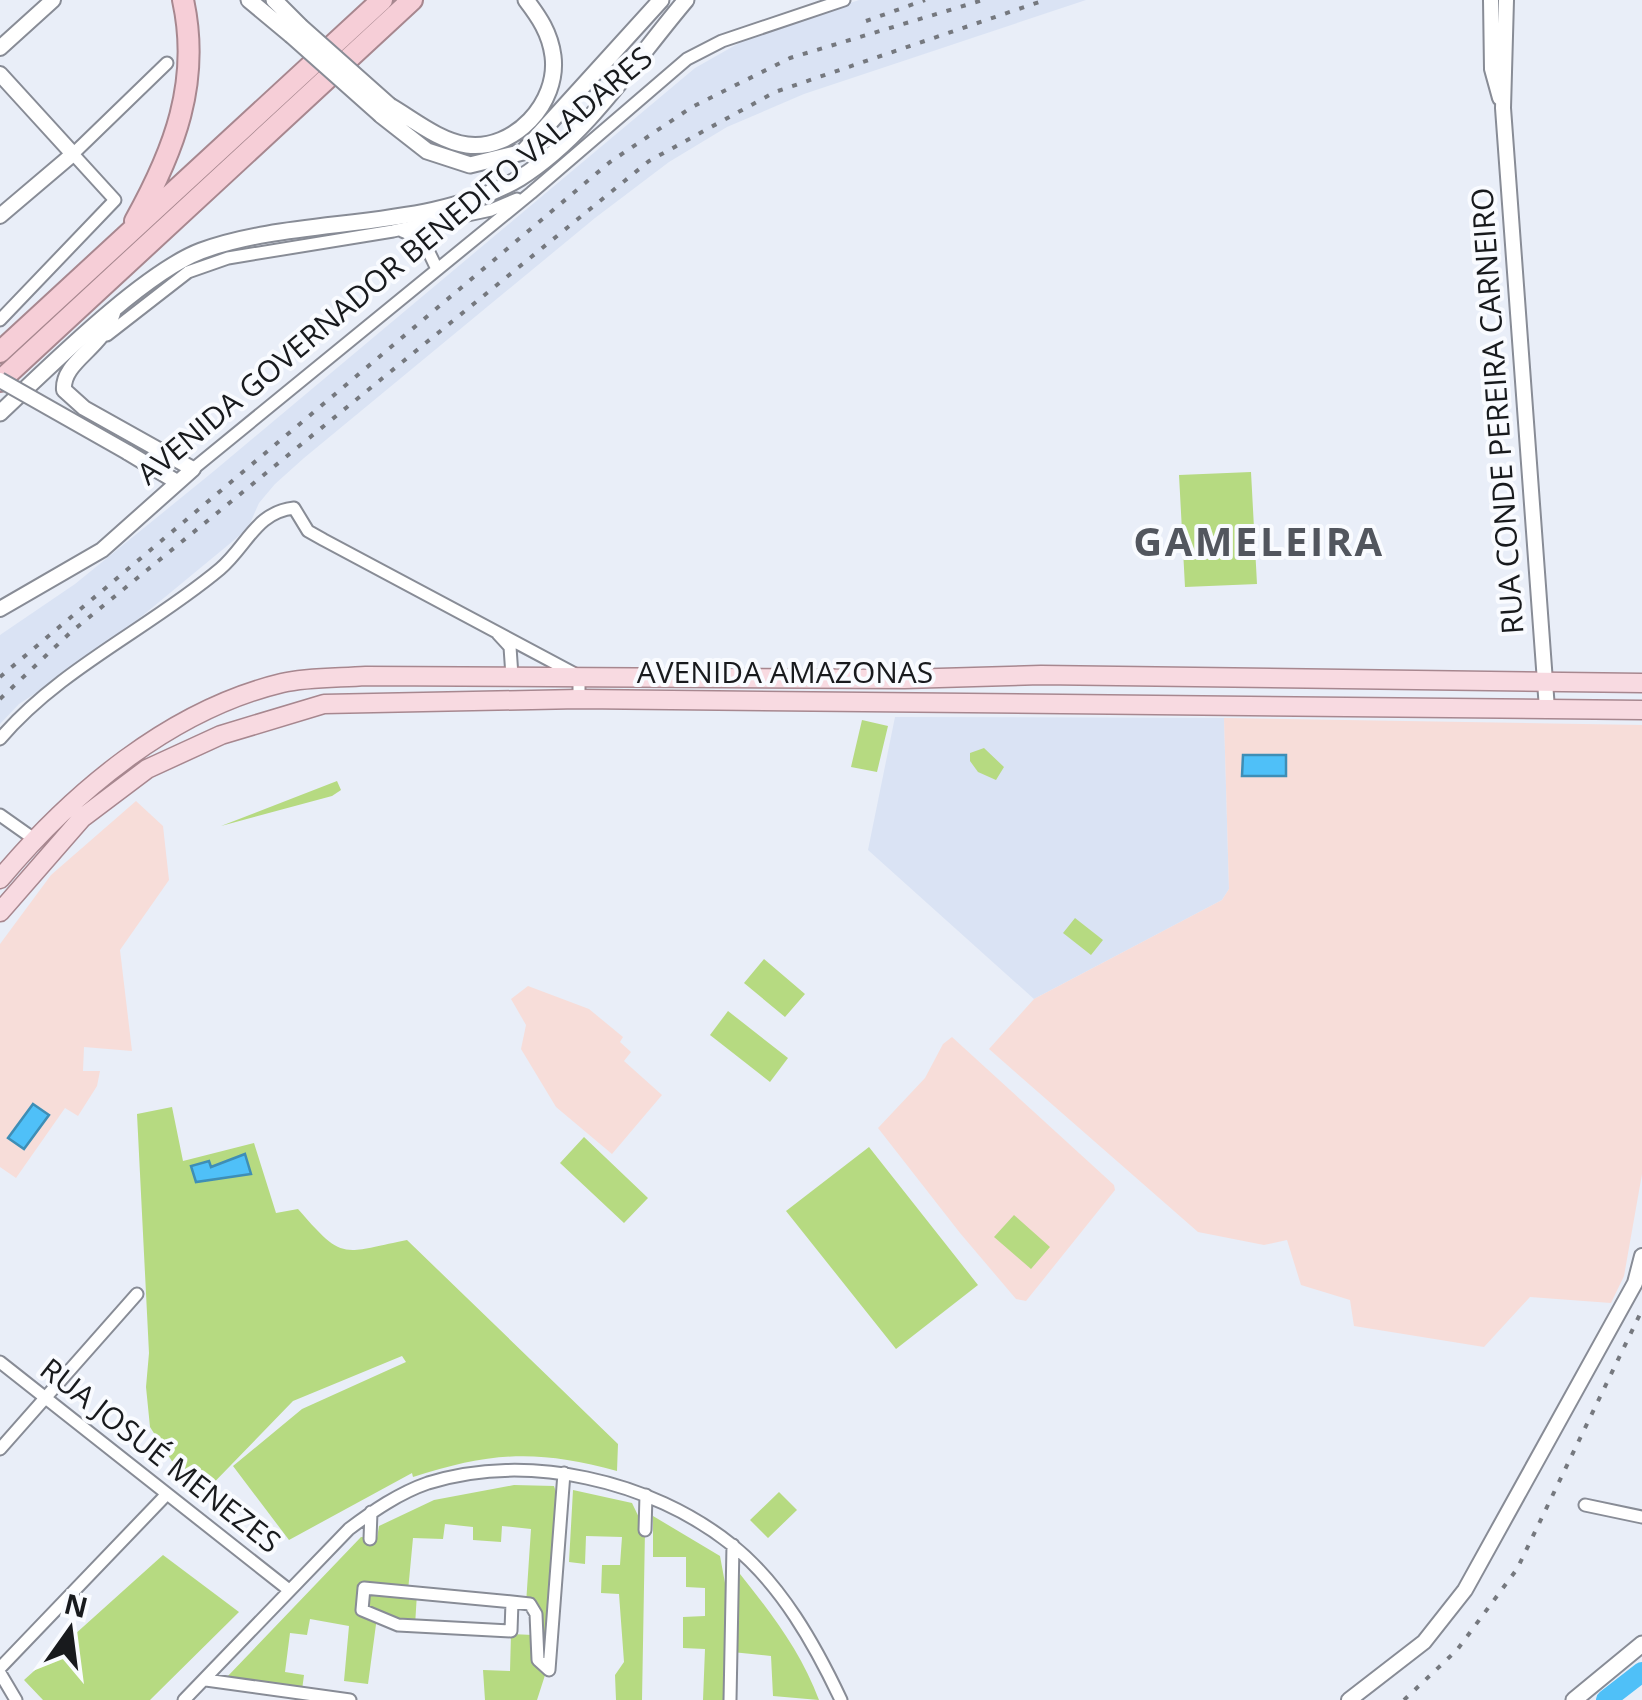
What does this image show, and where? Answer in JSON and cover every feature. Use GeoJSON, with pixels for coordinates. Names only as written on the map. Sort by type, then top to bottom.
{"type":"FeatureCollection","features":[{"type":"Feature","properties":{"kind":"highway"},"geometry":{"type":"LineString","coordinates":[[125,238],[168,162],[183,110],[189,42],[183,0]]}},
{"type":"Feature","properties":{"kind":"highway"},"geometry":{"type":"LineString","coordinates":[[0,352],[382,0]]}},
{"type":"Feature","properties":{"kind":"highway"},"geometry":{"type":"LineString","coordinates":[[0,381],[412,0]]}},
{"type":"Feature","properties":{"kind":"main road"},"geometry":{"type":"LineString","coordinates":[[249,0],[295,30],[427,151],[470,165],[523,152],[660,0]]}},
{"type":"Feature","properties":{"kind":"main road"},"geometry":{"type":"LineString","coordinates":[[274,0],[295,30]]}},
{"type":"Feature","properties":{"kind":"main road"},"geometry":{"type":"LineString","coordinates":[[386,110],[444,139],[467,145],[490,145],[530,124],[549,89],[554,58],[545,26],[526,0]]}},
{"type":"Feature","properties":{"kind":"main road"},"geometry":{"type":"LineString","coordinates":[[0,413],[155,276],[198,252],[255,235],[387,220],[457,202],[518,179],[566,142],[686,0]]}},
{"type":"Feature","properties":{"kind":"main road","name":"AVENIDA AMAZONAS"},"geometry":{"type":"LineString","coordinates":[[0,879],[34,838],[135,752],[240,697],[284,682],[366,676],[911,679],[1041,675],[1642,683]]}},
{"type":"Feature","properties":{"kind":"main road","name":"AVENIDA AMAZONAS"},"geometry":{"type":"LineString","coordinates":[[0,912],[82,818],[147,769],[222,735],[324,704],[579,699],[1642,710]]}},
{"type":"Feature","properties":{"kind":"main road"},"geometry":{"type":"LineString","coordinates":[[1574,1700],[1642,1644]]}},
{"type":"Feature","properties":{"kind":"street"},"geometry":{"type":"LineString","coordinates":[[0,48],[53,0]]}},
{"type":"Feature","properties":{"kind":"street","name":"AVENIDA GOVERNADOR BENEDITO VALADARES"},"geometry":{"type":"LineString","coordinates":[[0,610],[102,550],[176,482],[531,194],[687,60],[788,16],[844,0]]}},
{"type":"Feature","properties":{"kind":"street","name":"RUA CONDE PEREIRA CARNEIRO"},"geometry":{"type":"LineString","coordinates":[[1491,0],[1492,69],[1503,108]]}},
{"type":"Feature","properties":{"kind":"street","name":"RUA CONDE PEREIRA CARNEIRO"},"geometry":{"type":"LineString","coordinates":[[1506,0],[1503,108],[1546,709]]}},
{"type":"Feature","properties":{"kind":"street"},"geometry":{"type":"LineString","coordinates":[[0,216],[73,154],[167,63]]}},
{"type":"Feature","properties":{"kind":"street"},"geometry":{"type":"LineString","coordinates":[[0,74],[115,200],[0,320]]}},
{"type":"Feature","properties":{"kind":"street"},"geometry":{"type":"LineString","coordinates":[[193,469],[84,408],[64,390],[63,380],[72,366],[107,334],[188,272],[260,250],[491,210],[531,194]]}},
{"type":"Feature","properties":{"kind":"street"},"geometry":{"type":"LineString","coordinates":[[328,226],[358,236]]}},
{"type":"Feature","properties":{"kind":"street"},"geometry":{"type":"LineString","coordinates":[[393,230],[423,240],[437,269]]}},
{"type":"Feature","properties":{"kind":"street"},"geometry":{"type":"LineString","coordinates":[[107,334],[113,313]]}},
{"type":"Feature","properties":{"kind":"street"},"geometry":{"type":"LineString","coordinates":[[0,381],[176,482]]}},
{"type":"Feature","properties":{"kind":"street"},"geometry":{"type":"LineString","coordinates":[[0,739],[32,706],[192,592],[236,554],[267,515],[294,508],[308,530],[324,540],[580,676],[579,699]]}},
{"type":"Feature","properties":{"kind":"street"},"geometry":{"type":"LineString","coordinates":[[496,630],[510,647],[512,676]]}},
{"type":"Feature","properties":{"kind":"street"},"geometry":{"type":"LineString","coordinates":[[0,815],[34,838]]}},
{"type":"Feature","properties":{"kind":"street"},"geometry":{"type":"LineString","coordinates":[[1349,1700],[1441,1625],[1519,1495],[1635,1283],[1642,1256]]}},
{"type":"Feature","properties":{"kind":"street"},"geometry":{"type":"LineString","coordinates":[[0,1449],[137,1294]]}},
{"type":"Feature","properties":{"kind":"street","name":"RUA JOSUÉ MENEZES"},"geometry":{"type":"LineString","coordinates":[[0,1362],[289,1590]]}},
{"type":"Feature","properties":{"kind":"street"},"geometry":{"type":"LineString","coordinates":[[184,1700],[289,1590],[371,1512],[428,1483],[487,1472],[564,1473],[646,1495],[733,1545],[781,1598],[817,1649],[841,1700]]}},
{"type":"Feature","properties":{"kind":"street"},"geometry":{"type":"LineString","coordinates":[[512,1602],[511,1632],[398,1625],[362,1610],[364,1588],[512,1602],[534,1608],[538,1660],[549,1670],[564,1473]]}},
{"type":"Feature","properties":{"kind":"street"},"geometry":{"type":"LineString","coordinates":[[16,1700],[0,1670],[167,1494]]}},
{"type":"Feature","properties":{"kind":"street"},"geometry":{"type":"LineString","coordinates":[[644,1530],[646,1495]]}},
{"type":"Feature","properties":{"kind":"street"},"geometry":{"type":"LineString","coordinates":[[1585,1506],[1642,1517]]}},
{"type":"Feature","properties":{"kind":"street"},"geometry":{"type":"LineString","coordinates":[[370,1539],[371,1512]]}},
{"type":"Feature","properties":{"kind":"street"},"geometry":{"type":"LineString","coordinates":[[730,1700],[733,1545]]}},
{"type":"Feature","properties":{"kind":"street"},"geometry":{"type":"LineString","coordinates":[[206,1680],[350,1700]]}},
{"type":"Feature","properties":{"kind":"shaded area"},"geometry":{"type":"Polygon","coordinates":[[[859,0],[1086,0],[804,94],[727,127],[669,162],[595,218],[304,458],[275,484],[259,503],[248,528],[233,541],[96,654],[19,704],[0,724],[0,635],[75,584],[214,471],[695,68],[748,38],[859,0]]]}},
{"type":"Feature","properties":{"kind":"shaded area"},"geometry":{"type":"Polygon","coordinates":[[[895,717],[1224,718],[1229,889],[1222,900],[1034,999],[868,850],[895,717]]]}},
{"type":"Feature","properties":{"kind":"shaded area"},"geometry":{"type":"Polygon","coordinates":[[[1224,718],[1642,725],[1642,1174],[1624,1276],[1611,1303],[1530,1297],[1484,1347],[1354,1326],[1350,1300],[1301,1285],[1287,1240],[1264,1245],[1198,1232],[989,1049],[1034,999],[1222,900],[1229,889],[1224,718]]]}},
{"type":"Feature","properties":{"kind":"shaded area"},"geometry":{"type":"Polygon","coordinates":[[[136,801],[163,826],[169,880],[120,950],[132,1051],[84,1047],[83,1071],[100,1071],[97,1086],[78,1116],[65,1108],[16,1178],[0,1167],[0,944],[51,875],[136,801]]]}},
{"type":"Feature","properties":{"kind":"shaded area"},"geometry":{"type":"Polygon","coordinates":[[[528,986],[589,1009],[623,1037],[620,1042],[631,1052],[624,1061],[662,1095],[612,1154],[556,1107],[521,1049],[526,1025],[511,999],[528,986]]]}},
{"type":"Feature","properties":{"kind":"shaded area"},"geometry":{"type":"Polygon","coordinates":[[[952,1037],[1114,1185],[1115,1190],[1026,1301],[1016,1299],[878,1128],[925,1078],[943,1044],[952,1037]]]}},
{"type":"Feature","properties":{"kind":"green space"},"geometry":{"type":"Polygon","coordinates":[[[1251,472],[1257,584],[1185,587],[1179,475],[1251,472]]]}},
{"type":"Feature","properties":{"kind":"green space"},"geometry":{"type":"Polygon","coordinates":[[[862,720],[888,726],[877,772],[851,767],[862,720]]]}},
{"type":"Feature","properties":{"kind":"green space"},"geometry":{"type":"Polygon","coordinates":[[[984,748],[1004,767],[996,780],[978,772],[970,761],[970,753],[984,748]]]}},
{"type":"Feature","properties":{"kind":"green space"},"geometry":{"type":"Polygon","coordinates":[[[337,781],[341,790],[332,796],[221,826],[337,781]]]}},
{"type":"Feature","properties":{"kind":"green space"},"geometry":{"type":"Polygon","coordinates":[[[1075,918],[1103,940],[1091,955],[1063,933],[1075,918]]]}},
{"type":"Feature","properties":{"kind":"green space"},"geometry":{"type":"Polygon","coordinates":[[[764,959],[805,994],[785,1017],[744,983],[764,959]]]}},
{"type":"Feature","properties":{"kind":"green space"},"geometry":{"type":"Polygon","coordinates":[[[728,1011],[788,1058],[770,1082],[710,1035],[728,1011]]]}},
{"type":"Feature","properties":{"kind":"green space"},"geometry":{"type":"Polygon","coordinates":[[[172,1107],[183,1161],[254,1143],[276,1213],[298,1209],[325,1238],[345,1249],[407,1240],[618,1444],[617,1471],[562,1459],[514,1456],[467,1462],[413,1477],[412,1473],[289,1540],[233,1466],[302,1409],[406,1362],[402,1356],[293,1401],[197,1500],[150,1427],[146,1387],[149,1353],[137,1114],[172,1107]]]}},
{"type":"Feature","properties":{"kind":"green space"},"geometry":{"type":"Polygon","coordinates":[[[584,1137],[648,1198],[624,1223],[560,1163],[584,1137]]]}},
{"type":"Feature","properties":{"kind":"green space"},"geometry":{"type":"Polygon","coordinates":[[[869,1147],[978,1285],[896,1349],[786,1211],[869,1147]]]}},
{"type":"Feature","properties":{"kind":"green space"},"geometry":{"type":"Polygon","coordinates":[[[1014,1215],[1050,1247],[1031,1269],[994,1237],[1014,1215]]]}},
{"type":"Feature","properties":{"kind":"green space"},"geometry":{"type":"Polygon","coordinates":[[[514,1485],[554,1486],[556,1492],[547,1669],[537,1700],[485,1700],[483,1670],[510,1671],[511,1634],[533,1635],[536,1614],[526,1604],[531,1529],[502,1526],[501,1542],[473,1540],[473,1527],[445,1524],[443,1539],[413,1538],[408,1591],[417,1593],[415,1626],[377,1617],[368,1684],[344,1681],[349,1626],[310,1619],[307,1635],[290,1633],[285,1672],[304,1675],[302,1690],[226,1678],[361,1537],[377,1538],[379,1526],[434,1500],[514,1485]]]}},
{"type":"Feature","properties":{"kind":"green space"},"geometry":{"type":"Polygon","coordinates":[[[573,1490],[632,1503],[645,1530],[642,1700],[616,1700],[615,1675],[624,1662],[619,1594],[601,1593],[602,1565],[620,1565],[622,1537],[586,1536],[585,1564],[569,1562],[573,1490]]]}},
{"type":"Feature","properties":{"kind":"green space"},"geometry":{"type":"Polygon","coordinates":[[[779,1492],[797,1510],[768,1538],[750,1520],[779,1492]]]}},
{"type":"Feature","properties":{"kind":"green space"},"geometry":{"type":"Polygon","coordinates":[[[653,1516],[720,1556],[725,1583],[738,1585],[740,1574],[795,1650],[819,1700],[773,1696],[771,1656],[732,1652],[730,1700],[703,1700],[705,1649],[683,1648],[683,1617],[705,1616],[705,1588],[686,1587],[686,1557],[653,1557],[653,1516]]]}},
{"type":"Feature","properties":{"kind":"green space"},"geometry":{"type":"Polygon","coordinates":[[[163,1555],[239,1612],[150,1700],[43,1700],[24,1680],[163,1555]]]}},
{"type":"Feature","properties":{"kind":"water"},"geometry":{"type":"Polygon","coordinates":[[[1243,755],[1286,755],[1286,776],[1242,776],[1243,755]]]}},
{"type":"Feature","properties":{"kind":"water"},"geometry":{"type":"Polygon","coordinates":[[[33,1104],[49,1115],[24,1149],[8,1138],[33,1104]]]}},
{"type":"Feature","properties":{"kind":"water"},"geometry":{"type":"Polygon","coordinates":[[[245,1154],[251,1174],[196,1182],[191,1166],[209,1161],[211,1167],[245,1154]]]}},
{"type":"Feature","properties":{"kind":"waterway"},"geometry":{"type":"LineString","coordinates":[[1606,1700],[1642,1672]]}},
{"type":"Feature","properties":{"kind":"railway"},"geometry":{"type":"LineString","coordinates":[[866,21],[925,0]]}},
{"type":"Feature","properties":{"kind":"railway"},"geometry":{"type":"LineString","coordinates":[[0,677],[610,162],[692,107],[790,58],[983,0]]}},
{"type":"Feature","properties":{"kind":"railway"},"geometry":{"type":"LineString","coordinates":[[0,699],[71,632],[649,161],[775,92],[1045,0]]}},
{"type":"Feature","properties":{"kind":"railway"},"geometry":{"type":"LineString","coordinates":[[1404,1700],[1457,1650],[1517,1569],[1642,1310]]}},
{"type":"Feature","properties":{"kind":"district","name":"GAMELEIRA"},"geometry":{"type":"Point","coordinates":[1259,542]}}]}
